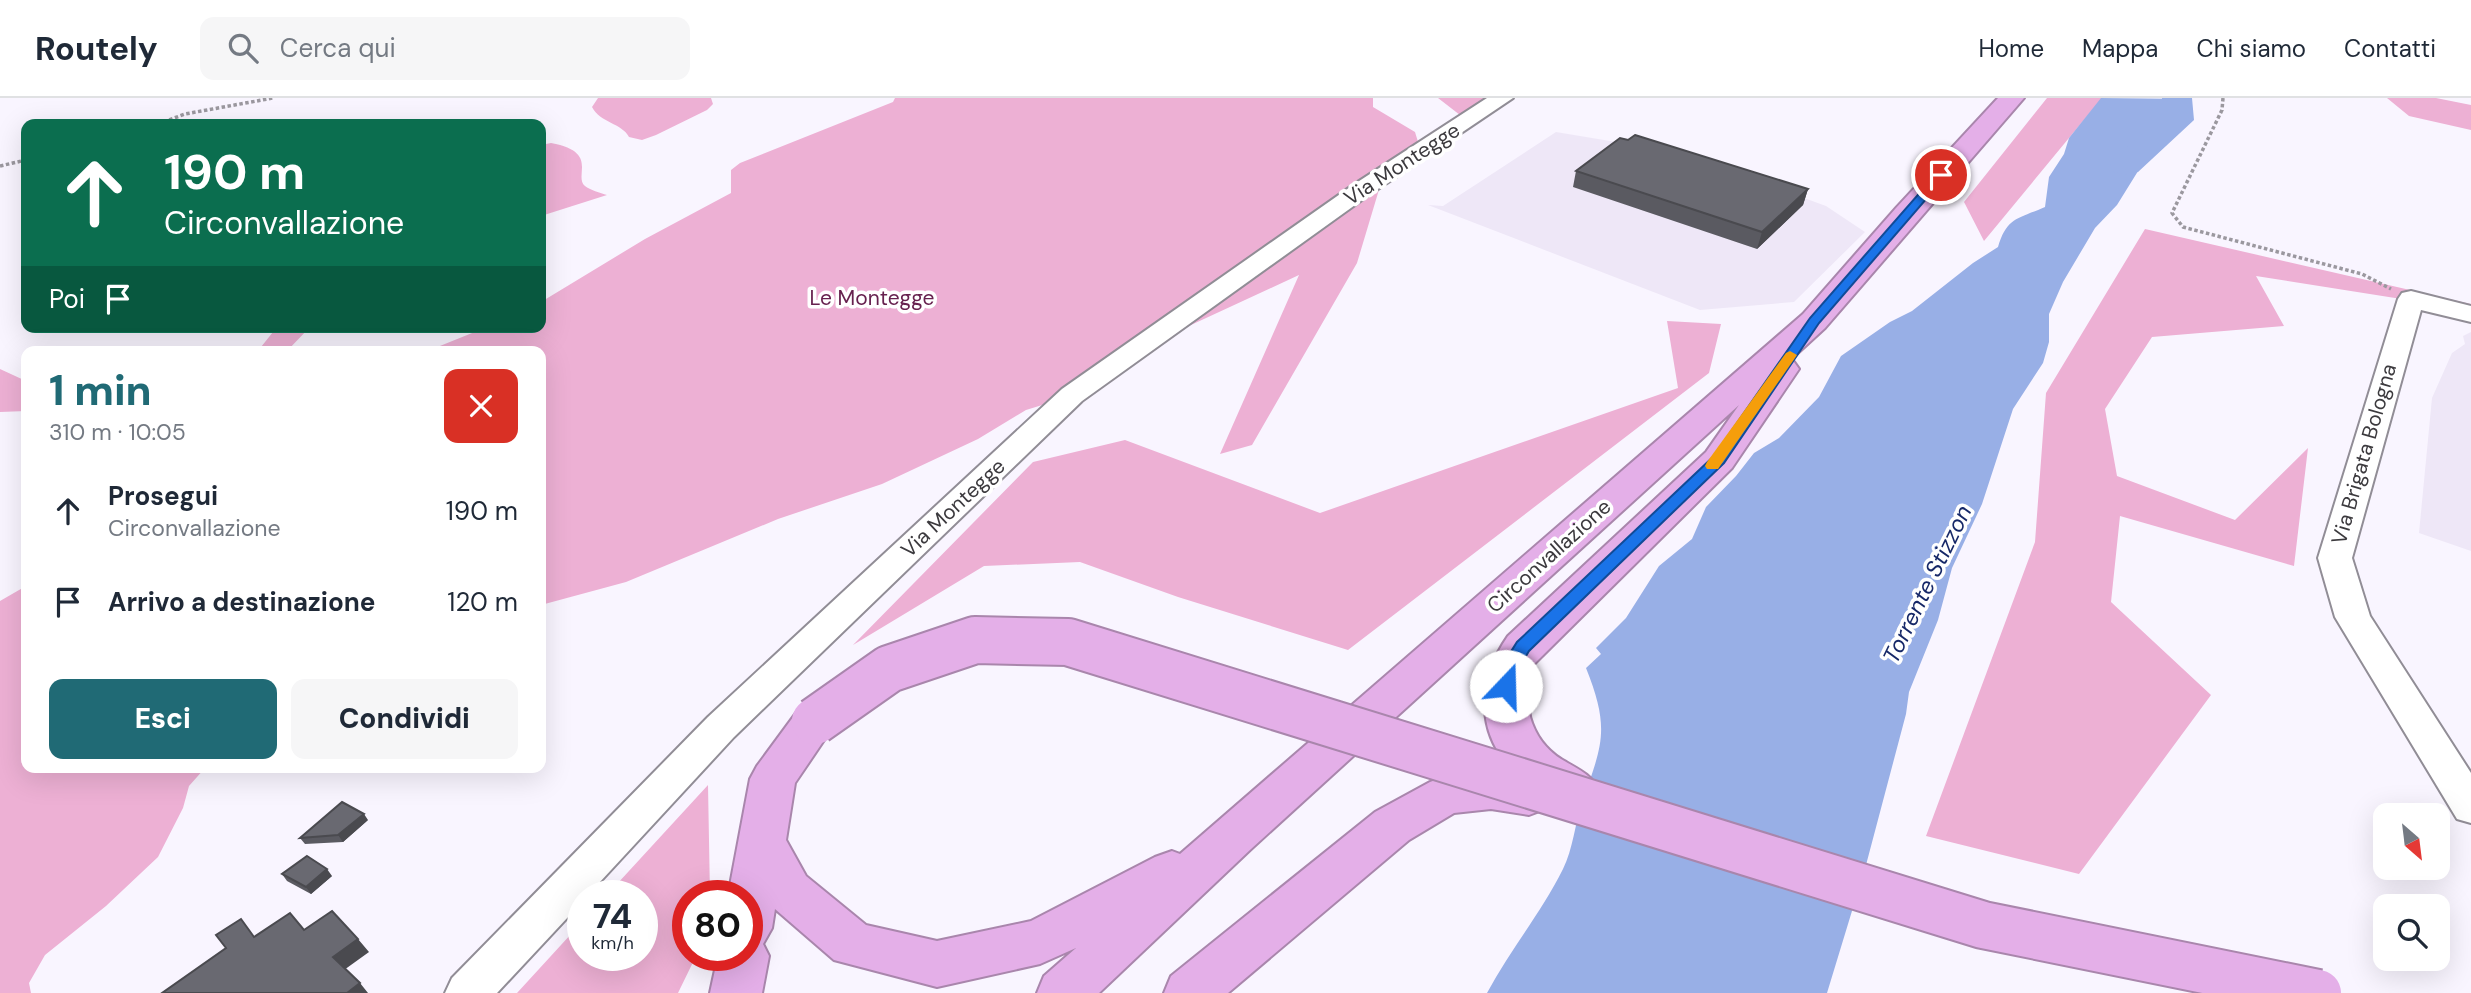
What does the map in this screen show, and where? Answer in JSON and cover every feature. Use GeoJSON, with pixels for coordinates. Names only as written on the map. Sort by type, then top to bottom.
{"type":"FeatureCollection","features":[{"type":"Feature","properties":{"kind":"highway","name":"Circonvallazione"},"geometry":{"type":"LineString","coordinates":[[1063,993],[1234,835],[1814,321],[1906,214],[2012,98]]}},
{"type":"Feature","properties":{"kind":"highway"},"geometry":{"type":"LineString","coordinates":[[1596,804],[1529,759],[1517,742],[1511,726],[1506,686],[1511,666],[1523,647],[1719,460],[1814,321]]}},
{"type":"Feature","properties":{"kind":"highway"},"geometry":{"type":"LineString","coordinates":[[755,880],[773,779],[815,721],[889,669],[975,640],[1068,642],[1983,925],[2318,993]]}},
{"type":"Feature","properties":{"kind":"highway"},"geometry":{"type":"LineString","coordinates":[[1190,993],[1392,826],[1446,795],[1491,791],[1596,804]]}},
{"type":"Feature","properties":{"kind":"highway"},"geometry":{"type":"LineString","coordinates":[[762,840],[789,891],[852,944],[937,964],[1040,942],[1144,889],[1234,835]]}},
{"type":"Feature","properties":{"kind":"highway"},"geometry":{"type":"LineString","coordinates":[[736,993],[740,971]]}},
{"type":"Feature","properties":{"kind":"street","name":"Via Montegge"},"geometry":{"type":"LineString","coordinates":[[468,993],[721,727],[1072,395],[1361,190],[1502,98]]}},
{"type":"Feature","properties":{"kind":"street"},"geometry":{"type":"LineString","coordinates":[[2411,299],[2471,314]]}},
{"type":"Feature","properties":{"kind":"street","name":"Via Brigata Bologna"},"geometry":{"type":"LineString","coordinates":[[2411,299],[2335,558],[2353,617],[2471,807]]}},
{"type":"Feature","properties":{"kind":"path"},"geometry":{"type":"LineString","coordinates":[[172,119],[185,114],[273,98]]}},
{"type":"Feature","properties":{"kind":"path"},"geometry":{"type":"LineString","coordinates":[[2223,98],[2222,110],[2172,213],[2183,227],[2362,274],[2411,299]]}},
{"type":"Feature","properties":{"kind":"path"},"geometry":{"type":"LineString","coordinates":[[0,166],[21,161]]}},
{"type":"Feature","properties":{"kind":"shaded area"},"geometry":{"type":"Polygon","coordinates":[[[1556,132],[1634,145],[1760,182],[1826,206],[1865,232],[1794,302],[1700,310],[1428,205],[1443,206],[1556,132]]]}},
{"type":"Feature","properties":{"kind":"shaded area"},"geometry":{"type":"Polygon","coordinates":[[[2471,332],[2471,551],[2419,533],[2432,398],[2452,353],[2465,344],[2463,336],[2471,332]]]}},
{"type":"Feature","properties":{"kind":"green space"},"geometry":{"type":"Polygon","coordinates":[[[598,98],[711,98],[713,104],[707,110],[642,140],[629,137],[626,132],[596,112],[592,107],[598,98]]]}},
{"type":"Feature","properties":{"kind":"green space","name":"Le Montegge"},"geometry":{"type":"Polygon","coordinates":[[[895,98],[1373,98],[1373,107],[1415,132],[1422,155],[1381,183],[1357,263],[1252,445],[1220,454],[1299,275],[1111,362],[1065,398],[1026,410],[978,439],[882,484],[778,519],[626,582],[546,604],[546,346],[440,346],[472,333],[546,333],[546,299],[645,239],[731,193],[731,170],[740,163],[893,102],[895,98]]]}},
{"type":"Feature","properties":{"kind":"green space"},"geometry":{"type":"Polygon","coordinates":[[[1438,98],[1503,98],[1469,122],[1438,98]]]}},
{"type":"Feature","properties":{"kind":"green space"},"geometry":{"type":"Polygon","coordinates":[[[2047,98],[2102,98],[1984,241],[1964,202],[2047,98]]]}},
{"type":"Feature","properties":{"kind":"green space"},"geometry":{"type":"Polygon","coordinates":[[[2387,98],[2436,98],[2471,105],[2471,130],[2409,116],[2387,98]]]}},
{"type":"Feature","properties":{"kind":"green space"},"geometry":{"type":"Polygon","coordinates":[[[546,144],[566,147],[575,152],[582,164],[582,182],[592,190],[607,195],[546,214],[546,144]]]}},
{"type":"Feature","properties":{"kind":"green space"},"geometry":{"type":"Polygon","coordinates":[[[2145,229],[2471,304],[2471,310],[2256,276],[2284,326],[2152,337],[2105,409],[2117,476],[2235,520],[2308,448],[2294,566],[2120,516],[2111,602],[2211,695],[2079,874],[1926,836],[2035,542],[2046,393],[2145,229]]]}},
{"type":"Feature","properties":{"kind":"green space"},"geometry":{"type":"Polygon","coordinates":[[[1667,321],[1721,324],[1709,373],[1348,650],[1178,597],[1080,562],[984,566],[853,645],[1033,462],[1125,440],[1320,513],[1678,388],[1667,321]]]}},
{"type":"Feature","properties":{"kind":"green space"},"geometry":{"type":"Polygon","coordinates":[[[272,333],[304,333],[292,346],[262,346],[272,333]]]}},
{"type":"Feature","properties":{"kind":"green space"},"geometry":{"type":"Polygon","coordinates":[[[0,369],[21,379],[21,411],[0,412],[0,369]]]}},
{"type":"Feature","properties":{"kind":"green space"},"geometry":{"type":"Polygon","coordinates":[[[21,589],[21,773],[201,773],[189,786],[183,808],[158,857],[106,906],[45,955],[29,983],[31,993],[0,993],[0,601],[21,589]]]}},
{"type":"Feature","properties":{"kind":"green space"},"geometry":{"type":"Polygon","coordinates":[[[708,785],[710,880],[672,880],[672,971],[689,971],[678,993],[517,993],[567,938],[567,971],[658,971],[658,880],[621,880],[708,785]]]}},
{"type":"Feature","properties":{"kind":"water"},"geometry":{"type":"Polygon","coordinates":[[[2101,98],[2190,99],[2187,109],[2148,155],[2117,205],[2095,228],[2063,282],[2049,314],[2049,342],[2043,363],[2013,409],[1982,504],[1952,568],[1938,620],[1909,692],[1906,714],[1866,865],[1827,993],[1487,993],[1554,885],[1569,853],[1601,736],[1598,706],[1586,668],[1601,654],[1596,648],[1626,618],[1659,566],[1692,539],[1706,507],[1754,453],[1779,438],[1819,397],[1841,356],[1890,322],[1912,311],[1998,247],[2005,230],[2015,220],[2045,207],[2049,177],[2064,154],[2069,138],[2101,98]]]}},
{"type":"Feature","properties":{"kind":"building"},"geometry":{"type":"Polygon","coordinates":[[[1635,135],[1808,189],[1762,232],[1576,171],[1620,138],[1628,140],[1635,135]]]}},
{"type":"Feature","properties":{"kind":"building"},"geometry":{"type":"Polygon","coordinates":[[[342,802],[364,814],[338,835],[300,838],[342,802]]]}},
{"type":"Feature","properties":{"kind":"building"},"geometry":{"type":"Polygon","coordinates":[[[307,856],[327,869],[306,887],[282,874],[307,856]]]}},
{"type":"Feature","properties":{"kind":"building"},"geometry":{"type":"Polygon","coordinates":[[[332,911],[358,939],[333,957],[360,983],[347,993],[162,993],[226,948],[216,935],[241,919],[254,937],[290,913],[304,930],[332,911]]]}},
{"type":"Feature","properties":{"kind":"waterway","name":"Torrente Stizzon"},"geometry":{"type":"LineString","coordinates":[[2126,165],[2178,120],[2177,98]]}},
{"type":"Feature","properties":{"kind":"slow traffic"},"geometry":{"type":"LineString","coordinates":[[1713,466],[1790,355]]}},
{"type":"Feature","properties":{"kind":"route"},"geometry":{"type":"LineString","coordinates":[[1506,686],[1511,666],[1523,647],[1719,460],[1814,321],[1941,175]]}}]}
